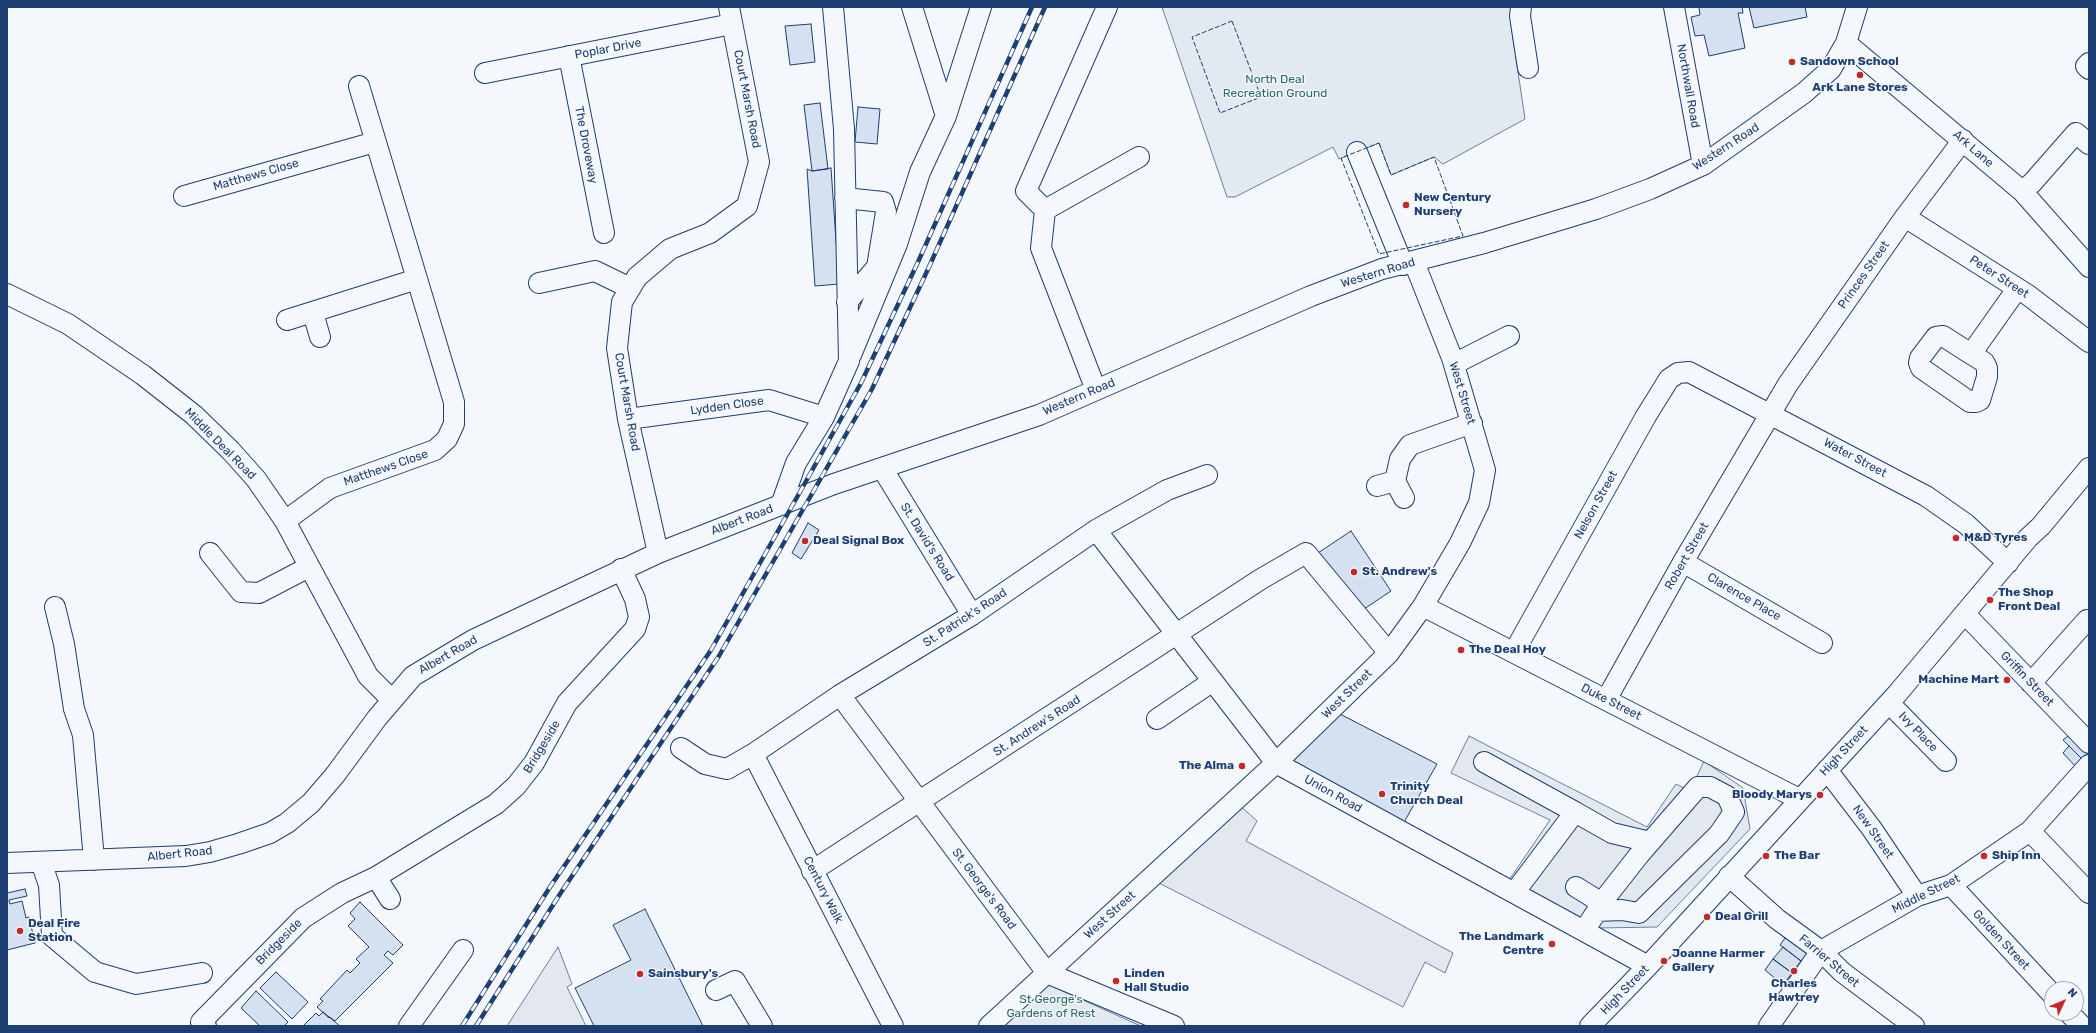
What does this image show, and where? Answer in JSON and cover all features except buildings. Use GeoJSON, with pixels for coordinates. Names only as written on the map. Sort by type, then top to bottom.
{"type":"FeatureCollection","features":[{"type":"Feature","properties":{"kind":"street"},"geometry":{"type":"LineString","coordinates":[[833,7],[844,129],[849,361]]}},
{"type":"Feature","properties":{"kind":"street"},"geometry":{"type":"LineString","coordinates":[[912,7],[946,116]]}},
{"type":"Feature","properties":{"kind":"street"},"geometry":{"type":"LineString","coordinates":[[781,505],[796,463],[824,417],[849,361],[897,244],[920,172],[946,116],[981,7]]}},
{"type":"Feature","properties":{"kind":"street"},"geometry":{"type":"LineString","coordinates":[[1096,390],[1041,248],[1044,210],[1026,191],[1107,7]]}},
{"type":"Feature","properties":{"kind":"street"},"geometry":{"type":"LineString","coordinates":[[1521,7],[1520,16],[1528,68]]}},
{"type":"Feature","properties":{"kind":"street","name":"Northwall Road"},"geometry":{"type":"LineString","coordinates":[[1674,7],[1703,165]]}},
{"type":"Feature","properties":{"kind":"street","name":"Western Road"},"geometry":{"type":"LineString","coordinates":[[882,468],[1039,414],[1311,296],[1382,269],[1484,243],[1596,209],[1650,189],[1703,165],[1804,93],[1831,69],[1846,43],[1857,7]]}},
{"type":"Feature","properties":{"kind":"street","name":"Poplar Drive"},"geometry":{"type":"LineString","coordinates":[[485,73],[569,56],[730,15]]}},
{"type":"Feature","properties":{"kind":"street","name":"Court Marsh Road"},"geometry":{"type":"LineString","coordinates":[[658,553],[628,419],[617,348],[622,302],[637,277],[670,249],[710,232],[747,206],[759,162],[730,15]]}},
{"type":"Feature","properties":{"kind":"street","name":"Ark Lane"},"geometry":{"type":"LineString","coordinates":[[1846,43],[2022,191],[2089,267]]}},
{"type":"Feature","properties":{"kind":"street","name":"The Droveway"},"geometry":{"type":"LineString","coordinates":[[569,56],[604,233]]}},
{"type":"Feature","properties":{"kind":"street","name":"Matthews Close"},"geometry":{"type":"LineString","coordinates":[[285,521],[330,488],[435,450],[447,439],[454,424],[454,402],[359,86]]}},
{"type":"Feature","properties":{"kind":"street"},"geometry":{"type":"LineString","coordinates":[[2022,191],[2032,183],[2076,133],[2089,144]]}},
{"type":"Feature","properties":{"kind":"street","name":"Princes Street"},"geometry":{"type":"LineString","coordinates":[[1770,413],[1788,384],[1905,216],[1963,140]]}},
{"type":"Feature","properties":{"kind":"street","name":"Matthews Close"},"geometry":{"type":"LineString","coordinates":[[184,196],[375,142]]}},
{"type":"Feature","properties":{"kind":"street","name":"West Street"},"geometry":{"type":"LineString","coordinates":[[989,1026],[1276,763],[1389,653],[1423,606],[1460,543],[1479,503],[1486,470],[1454,364],[1357,152]]}},
{"type":"Feature","properties":{"kind":"street"},"geometry":{"type":"LineString","coordinates":[[1044,210],[1138,157]]}},
{"type":"Feature","properties":{"kind":"street"},"geometry":{"type":"LineString","coordinates":[[845,198],[883,202],[886,212],[877,267],[847,302]]}},
{"type":"Feature","properties":{"kind":"street","name":"Peter Street"},"geometry":{"type":"LineString","coordinates":[[1905,216],[2017,289],[2089,342]]}},
{"type":"Feature","properties":{"kind":"street"},"geometry":{"type":"LineString","coordinates":[[539,283],[595,271],[630,288]]}},
{"type":"Feature","properties":{"kind":"street"},"geometry":{"type":"LineString","coordinates":[[287,320],[417,279]]}},
{"type":"Feature","properties":{"kind":"street"},"geometry":{"type":"LineString","coordinates":[[1971,354],[2017,289]]}},
{"type":"Feature","properties":{"kind":"street","name":"Middle Deal Road"},"geometry":{"type":"LineString","coordinates":[[7,294],[68,324],[143,375],[194,415],[256,479],[285,521],[368,676],[392,700]]}},
{"type":"Feature","properties":{"kind":"street"},"geometry":{"type":"LineString","coordinates":[[313,313],[320,337]]}},
{"type":"Feature","properties":{"kind":"street"},"geometry":{"type":"LineString","coordinates":[[1454,364],[1509,336]]}},
{"type":"Feature","properties":{"kind":"street","name":"Water Street"},"geometry":{"type":"LineString","coordinates":[[1689,372],[1770,413],[1926,496],[1966,524],[2008,563]]}},
{"type":"Feature","properties":{"kind":"street","name":"Nelson Street"},"geometry":{"type":"LineString","coordinates":[[1514,652],[1669,379],[1678,373],[1689,372]]}},
{"type":"Feature","properties":{"kind":"street","name":"Lydden Close"},"geometry":{"type":"LineString","coordinates":[[628,419],[769,400],[824,417]]}},
{"type":"Feature","properties":{"kind":"street","name":"Robert Street"},"geometry":{"type":"LineString","coordinates":[[1606,700],[1683,562],[1770,413]]}},
{"type":"Feature","properties":{"kind":"street"},"geometry":{"type":"LineString","coordinates":[[1392,488],[1400,459],[1410,445],[1472,423]]}},
{"type":"Feature","properties":{"kind":"street","name":"Albert Road"},"geometry":{"type":"LineString","coordinates":[[7,863],[186,856],[210,852],[238,844],[270,832],[287,823],[311,803],[335,775],[392,700],[414,676],[440,658],[473,640],[621,569],[658,553],[781,505],[882,468]]}},
{"type":"Feature","properties":{"kind":"street","name":"St. David's Road"},"geometry":{"type":"LineString","coordinates":[[882,468],[972,615]]}},
{"type":"Feature","properties":{"kind":"street","name":"High Street"},"geometry":{"type":"LineString","coordinates":[[1590,1026],[1648,966],[1799,799],[1889,703],[2089,468]]}},
{"type":"Feature","properties":{"kind":"street","name":"St. Patrick's Road"},"geometry":{"type":"LineString","coordinates":[[680,748],[705,764],[727,769],[753,754],[840,695],[972,615],[1096,530],[1167,490],[1207,475]]}},
{"type":"Feature","properties":{"kind":"street","name":"Union Road"},"geometry":{"type":"LineString","coordinates":[[1096,530],[1276,763],[1648,966]]}},
{"type":"Feature","properties":{"kind":"street"},"geometry":{"type":"LineString","coordinates":[[210,553],[241,592],[259,593],[309,567]]}},
{"type":"Feature","properties":{"kind":"street","name":"St. Andrew's Road"},"geometry":{"type":"LineString","coordinates":[[812,870],[1178,635],[1261,579],[1306,553],[1389,653]]}},
{"type":"Feature","properties":{"kind":"street","name":"Clarence Place"},"geometry":{"type":"LineString","coordinates":[[1683,562],[1799,640],[1822,643]]}},
{"type":"Feature","properties":{"kind":"street","name":"Bridgeside"},"geometry":{"type":"LineString","coordinates":[[206,1026],[201,1022],[303,918],[342,893],[376,877],[496,804],[516,786],[534,763],[567,703],[635,629],[639,618],[635,598],[621,569]]}},
{"type":"Feature","properties":{"kind":"street","name":"Duke Street"},"geometry":{"type":"LineString","coordinates":[[1423,606],[1799,799]]}},
{"type":"Feature","properties":{"kind":"street"},"geometry":{"type":"LineString","coordinates":[[55,607],[64,644],[74,709],[83,735],[94,860]]}},
{"type":"Feature","properties":{"kind":"street","name":"Griffin Street"},"geometry":{"type":"LineString","coordinates":[[1965,614],[2089,743]]}},
{"type":"Feature","properties":{"kind":"street"},"geometry":{"type":"LineString","coordinates":[[2031,683],[2087,620]]}},
{"type":"Feature","properties":{"kind":"street"},"geometry":{"type":"LineString","coordinates":[[1157,719],[1213,681]]}},
{"type":"Feature","properties":{"kind":"street","name":"St. George's Road"},"geometry":{"type":"LineString","coordinates":[[840,695],[1047,972],[1174,1026]]}},
{"type":"Feature","properties":{"kind":"street","name":"Ivy Place"},"geometry":{"type":"LineString","coordinates":[[1889,703],[1946,761]]}},
{"type":"Feature","properties":{"kind":"street","name":"Century Walk"},"geometry":{"type":"LineString","coordinates":[[753,754],[893,1026]]}},
{"type":"Feature","properties":{"kind":"street"},"geometry":{"type":"LineString","coordinates":[[1484,762],[1612,833],[1650,842]]}},
{"type":"Feature","properties":{"kind":"street","name":"Middle Street"},"geometry":{"type":"LineString","coordinates":[[1769,1026],[1821,951],[1917,896],[1951,885],[2030,831],[2089,765]]}},
{"type":"Feature","properties":{"kind":"street"},"geometry":{"type":"LineString","coordinates":[[1722,794],[1739,768]]}},
{"type":"Feature","properties":{"kind":"street","name":"New Street"},"geometry":{"type":"LineString","coordinates":[[1827,770],[1872,830],[1917,896]]}},
{"type":"Feature","properties":{"kind":"street"},"geometry":{"type":"LineString","coordinates":[[1576,887],[1600,907],[1639,913],[1720,834],[1734,812],[1727,796],[1710,787],[1698,788],[1650,842],[1600,907],[1584,931]]}},
{"type":"Feature","properties":{"kind":"street"},"geometry":{"type":"LineString","coordinates":[[1514,893],[1575,812]]}},
{"type":"Feature","properties":{"kind":"street"},"geometry":{"type":"LineString","coordinates":[[2030,831],[2089,893]]}},
{"type":"Feature","properties":{"kind":"street"},"geometry":{"type":"LineString","coordinates":[[41,862],[49,885],[52,936],[95,972],[136,984],[202,973]]}},
{"type":"Feature","properties":{"kind":"street","name":"Farrier Street"},"geometry":{"type":"LineString","coordinates":[[1729,876],[1777,920],[1821,951],[1842,972],[1914,1026]]}},
{"type":"Feature","properties":{"kind":"street"},"geometry":{"type":"LineString","coordinates":[[376,877],[390,899]]}},
{"type":"Feature","properties":{"kind":"street","name":"Golden Street"},"geometry":{"type":"LineString","coordinates":[[1951,885],[2044,985]]}},
{"type":"Feature","properties":{"kind":"street"},"geometry":{"type":"LineString","coordinates":[[409,1026],[463,950]]}},
{"type":"Feature","properties":{"kind":"street"},"geometry":{"type":"LineString","coordinates":[[716,990],[735,981],[762,1026]]}},
{"type":"Feature","properties":{"kind":"green space","name":"North Deal Recreation Ground"},"geometry":{"type":"Polygon","coordinates":[[[1162,7],[1511,7],[1511,25],[1525,119],[1443,164],[1434,157],[1391,175],[1379,143],[1339,159],[1333,147],[1235,197],[1227,197],[1162,7]]]}},
{"type":"Feature","properties":{"kind":"green space","name":"St George's Gardens of Rest"},"geometry":{"type":"Polygon","coordinates":[[[1047,984],[1141,1026],[1004,1026],[1047,984]]]}},
{"type":"Feature","properties":{"kind":"shaded area"},"geometry":{"type":"Polygon","coordinates":[[[1469,736],[1647,827],[1676,784],[1690,791],[1704,761],[1743,788],[1750,829],[1657,927],[1598,928],[1507,883],[1550,820],[1451,773],[1469,736]]]}},
{"type":"Feature","properties":{"kind":"shaded area"},"geometry":{"type":"Polygon","coordinates":[[[1237,803],[1257,821],[1246,841],[1453,953],[1445,973],[1425,962],[1403,1007],[1153,880],[1237,803]]]}},
{"type":"Feature","properties":{"kind":"shaded area"},"geometry":{"type":"Polygon","coordinates":[[[558,947],[572,984],[567,987],[586,1026],[507,1026],[558,947]]]}},
{"type":"Feature","properties":{"kind":"railway"},"geometry":{"type":"LineString","coordinates":[[462,1026],[550,887],[711,650],[861,383],[918,262],[1032,7]]}},
{"type":"Feature","properties":{"kind":"railway"},"geometry":{"type":"LineString","coordinates":[[476,1026],[560,894],[719,656],[872,389],[929,267],[1045,7]]}},
{"type":"Feature","properties":{"kind":"fence"},"geometry":{"type":"LineString","coordinates":[[1232,21],[1261,97],[1220,113],[1192,37],[1232,21]]}},
{"type":"Feature","properties":{"kind":"fence"},"geometry":{"type":"LineString","coordinates":[[1379,143],[1391,175],[1434,157],[1463,236],[1379,254],[1341,158],[1379,143]]}},
{"type":"Feature","properties":{"kind":"place","name":"Sandown School"},"geometry":{"type":"Point","coordinates":[1792,62]}},
{"type":"Feature","properties":{"kind":"place","name":"Ark Lane Stores"},"geometry":{"type":"Point","coordinates":[1860,75]}},
{"type":"Feature","properties":{"kind":"place","name":"New Century Nursery"},"geometry":{"type":"Point","coordinates":[1406,205]}},
{"type":"Feature","properties":{"kind":"place","name":"M&D Tyres"},"geometry":{"type":"Point","coordinates":[1956,538]}},
{"type":"Feature","properties":{"kind":"place","name":"Deal Signal Box"},"geometry":{"type":"Point","coordinates":[805,541]}},
{"type":"Feature","properties":{"kind":"place","name":"St. Andrew's"},"geometry":{"type":"Point","coordinates":[1354,572]}},
{"type":"Feature","properties":{"kind":"place","name":"The Shop Front Deal"},"geometry":{"type":"Point","coordinates":[1990,600]}},
{"type":"Feature","properties":{"kind":"place","name":"The Deal Hoy"},"geometry":{"type":"Point","coordinates":[1461,650]}},
{"type":"Feature","properties":{"kind":"place","name":"Machine Mart"},"geometry":{"type":"Point","coordinates":[2007,680]}},
{"type":"Feature","properties":{"kind":"place","name":"The Alma"},"geometry":{"type":"Point","coordinates":[1242,766]}},
{"type":"Feature","properties":{"kind":"place","name":"Trinity Church Deal"},"geometry":{"type":"Point","coordinates":[1382,794]}},
{"type":"Feature","properties":{"kind":"place","name":"Bloody Marys"},"geometry":{"type":"Point","coordinates":[1820,795]}},
{"type":"Feature","properties":{"kind":"place","name":"The Bar"},"geometry":{"type":"Point","coordinates":[1766,856]}},
{"type":"Feature","properties":{"kind":"place","name":"Ship Inn"},"geometry":{"type":"Point","coordinates":[1984,856]}},
{"type":"Feature","properties":{"kind":"place","name":"Deal Grill"},"geometry":{"type":"Point","coordinates":[1707,917]}},
{"type":"Feature","properties":{"kind":"place","name":"Deal Fire Station"},"geometry":{"type":"Point","coordinates":[20,931]}},
{"type":"Feature","properties":{"kind":"place","name":"The Landmark Centre"},"geometry":{"type":"Point","coordinates":[1552,944]}},
{"type":"Feature","properties":{"kind":"place","name":"Joanne Harmer Gallery"},"geometry":{"type":"Point","coordinates":[1664,961]}},
{"type":"Feature","properties":{"kind":"place","name":"Charles Hawtrey"},"geometry":{"type":"Point","coordinates":[1794,971]}},
{"type":"Feature","properties":{"kind":"place","name":"Sainsbury's"},"geometry":{"type":"Point","coordinates":[640,974]}},
{"type":"Feature","properties":{"kind":"place","name":"Linden Hall Studio"},"geometry":{"type":"Point","coordinates":[1116,981]}}]}
